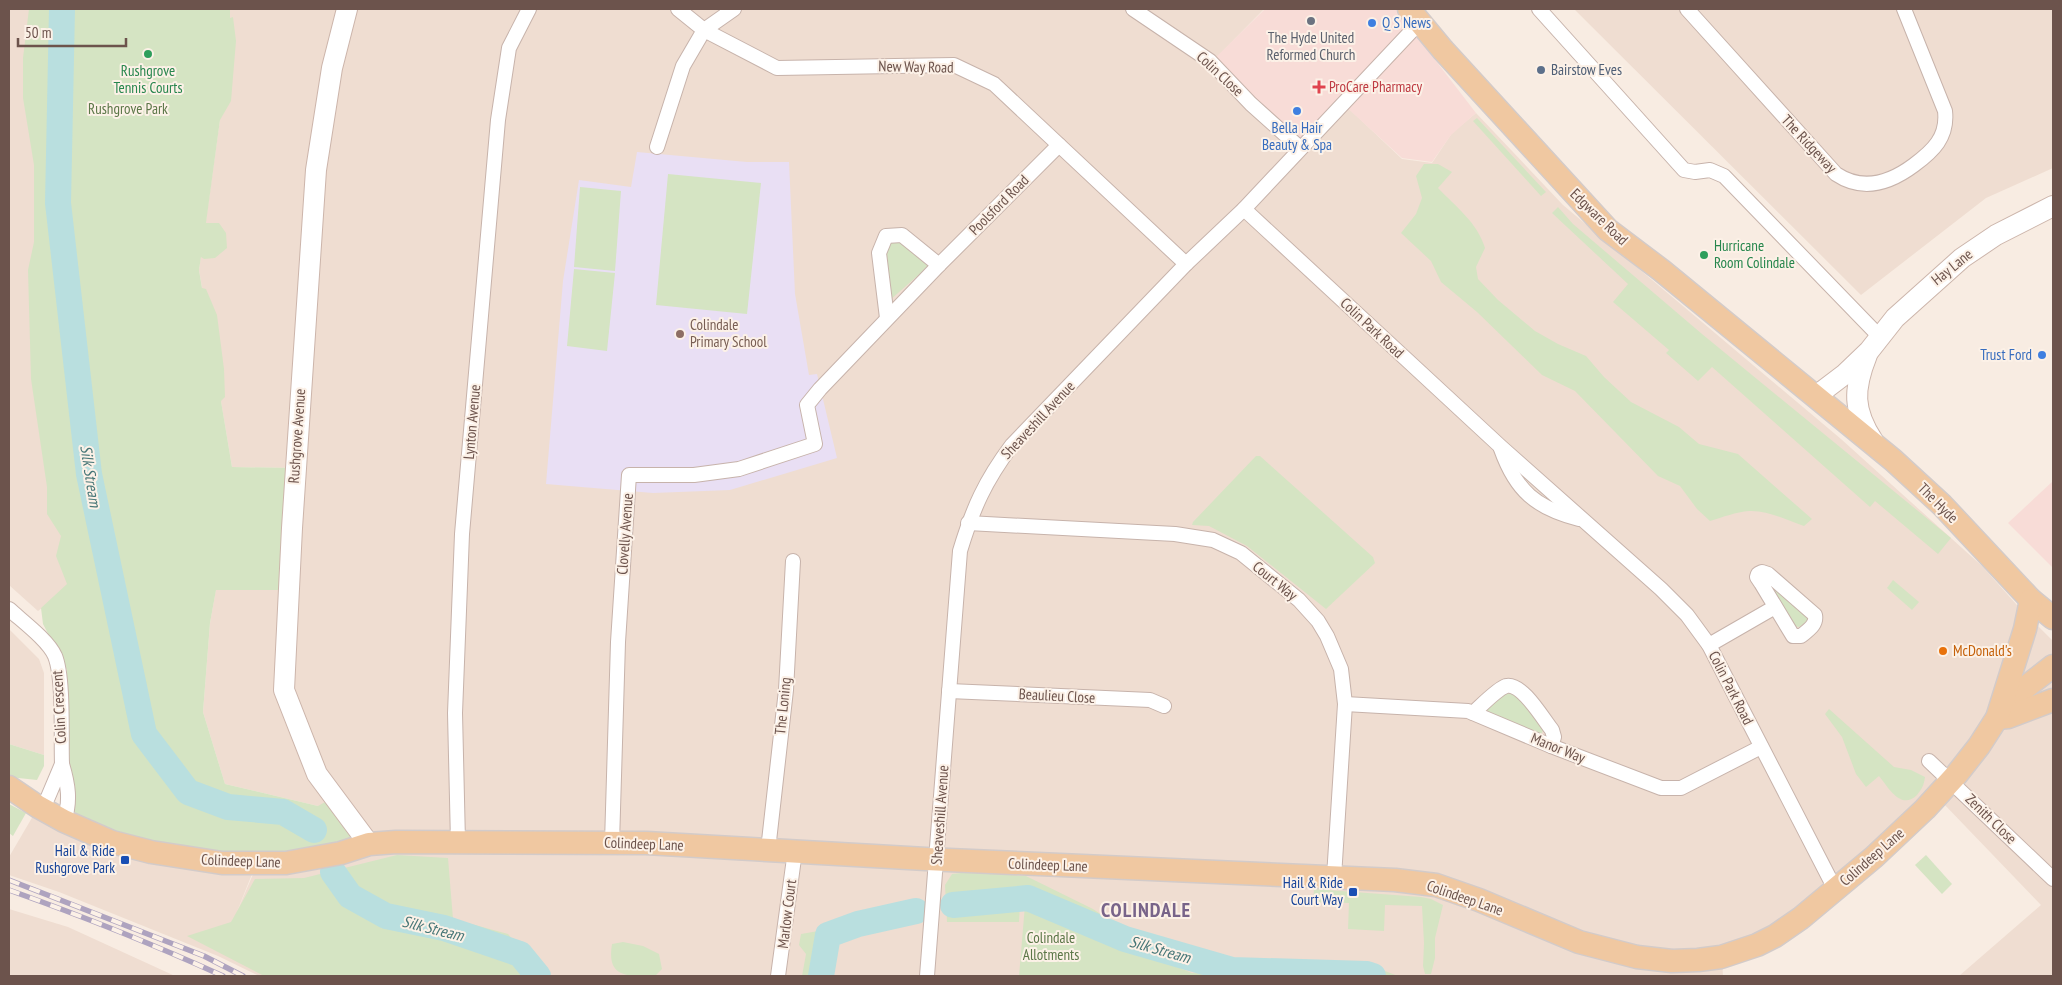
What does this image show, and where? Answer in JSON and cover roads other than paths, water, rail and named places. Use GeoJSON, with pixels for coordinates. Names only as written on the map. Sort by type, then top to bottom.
{"type":"FeatureCollection","features":[{"type":"Feature","properties":{"kind":"main road","name":"Edgware Road"},"geometry":{"type":"LineString","coordinates":[[1414,15],[1443,50],[1608,230],[1816,396]]}},
{"type":"Feature","properties":{"kind":"main road","name":"The Hyde"},"geometry":{"type":"LineString","coordinates":[[1816,396],[1877,447],[1942,506],[2031,600],[2053,618]]}},
{"type":"Feature","properties":{"kind":"main road","name":"Colindeep Lane"},"geometry":{"type":"LineString","coordinates":[[9,787],[43,810],[112,842],[151,852],[222,863],[286,863],[341,853],[369,844],[458,842],[646,843],[937,859],[1395,880],[1436,885],[1479,900],[1579,942],[1636,957],[1672,961],[1722,957],[1756,945],[1774,936],[1800,918],[1908,826],[1952,781],[1979,746],[2001,708],[2025,629],[2031,600]]}},
{"type":"Feature","properties":{"kind":"main road"},"geometry":{"type":"LineString","coordinates":[[2053,666],[2001,708],[2008,716],[2053,700]]}},
{"type":"Feature","properties":{"kind":"street","name":"Rushgrove Avenue"},"geometry":{"type":"LineString","coordinates":[[347,9],[332,68],[316,170],[292,518],[284,690],[317,774],[369,844]]}},
{"type":"Feature","properties":{"kind":"street","name":"Lynton Avenue"},"geometry":{"type":"LineString","coordinates":[[458,842],[455,714],[463,525],[498,120],[509,48],[529,9]]}},
{"type":"Feature","properties":{"kind":"street","name":"New Way Road"},"geometry":{"type":"LineString","coordinates":[[678,9],[704,30],[777,68],[954,65],[994,84],[1186,264]]}},
{"type":"Feature","properties":{"kind":"street"},"geometry":{"type":"LineString","coordinates":[[657,147],[683,66],[704,30],[734,9]]}},
{"type":"Feature","properties":{"kind":"street","name":"Colin Close"},"geometry":{"type":"LineString","coordinates":[[1133,9],[1210,61],[1251,104],[1300,148]]}},
{"type":"Feature","properties":{"kind":"street"},"geometry":{"type":"LineString","coordinates":[[1539,9],[1684,170],[1696,172],[1710,170],[1724,176],[1874,344]]}},
{"type":"Feature","properties":{"kind":"street","name":"The Ridgeway"},"geometry":{"type":"LineString","coordinates":[[1687,9],[1836,174],[1864,184],[1883,182],[1903,173],[1933,150],[1940,140],[1944,129],[1945,111],[1904,9]]}},
{"type":"Feature","properties":{"kind":"street","name":"Sheaveshill Avenue"},"geometry":{"type":"LineString","coordinates":[[927,976],[960,551],[968,523],[984,487],[1012,445],[1186,264],[1244,209],[1300,148],[1344,104],[1414,15]]}},
{"type":"Feature","properties":{"kind":"street","name":"Poolsford Road"},"geometry":{"type":"LineString","coordinates":[[820,389],[939,265],[1060,145]]}},
{"type":"Feature","properties":{"kind":"street","name":"Hay Lane"},"geometry":{"type":"LineString","coordinates":[[1816,396],[1845,374],[1874,344],[1895,318],[1962,258],[1996,235],[2053,206]]}},
{"type":"Feature","properties":{"kind":"street","name":"Colin Park Road"},"geometry":{"type":"LineString","coordinates":[[1244,209],[1501,447],[1661,589],[1687,615],[1709,645],[1836,889]]}},
{"type":"Feature","properties":{"kind":"street"},"geometry":{"type":"LineString","coordinates":[[887,318],[879,253],[886,236],[902,235],[939,265]]}},
{"type":"Feature","properties":{"kind":"street","name":"Hay Lane"},"geometry":{"type":"LineString","coordinates":[[1874,344],[1860,375],[1858,407],[1862,425],[1877,447]]}},
{"type":"Feature","properties":{"kind":"street","name":"Clovelly Avenue"},"geometry":{"type":"LineString","coordinates":[[612,844],[618,642],[629,475],[694,475],[739,469],[815,444],[807,405],[820,389]]}},
{"type":"Feature","properties":{"kind":"street","name":"Court Way"},"geometry":{"type":"LineString","coordinates":[[968,523],[1175,534],[1213,540],[1233,548],[1299,600],[1318,621],[1334,648],[1341,669],[1345,704],[1334,877]]}},
{"type":"Feature","properties":{"kind":"street","name":"The Loning"},"geometry":{"type":"LineString","coordinates":[[768,850],[786,690],[793,561]]}},
{"type":"Feature","properties":{"kind":"street"},"geometry":{"type":"LineString","coordinates":[[1762,572],[1768,574],[1811,611],[1815,615],[1816,620],[1801,636],[1793,636],[1775,606],[1757,578],[1758,574],[1762,572]]}},
{"type":"Feature","properties":{"kind":"street"},"geometry":{"type":"LineString","coordinates":[[1709,645],[1775,606]]}},
{"type":"Feature","properties":{"kind":"street","name":"Colin Crescent"},"geometry":{"type":"LineString","coordinates":[[9,608],[49,647],[55,656],[59,673],[62,764],[68,782],[69,797],[64,821]]}},
{"type":"Feature","properties":{"kind":"street"},"geometry":{"type":"LineString","coordinates":[[1473,713],[1500,689],[1507,686],[1515,686],[1522,691],[1552,730],[1554,736],[1551,746]]}},
{"type":"Feature","properties":{"kind":"street","name":"Beaulieu Close"},"geometry":{"type":"LineString","coordinates":[[949,691],[1150,700],[1164,706]]}},
{"type":"Feature","properties":{"kind":"street","name":"Manor Way"},"geometry":{"type":"LineString","coordinates":[[1345,704],[1473,713],[1551,746],[1661,788],[1681,788],[1761,747]]}},
{"type":"Feature","properties":{"kind":"street","name":"Zenith Close"},"geometry":{"type":"LineString","coordinates":[[1929,761],[2053,879]]}},
{"type":"Feature","properties":{"kind":"street","name":"Colin Crescent"},"geometry":{"type":"LineString","coordinates":[[43,810],[62,764]]}},
{"type":"Feature","properties":{"kind":"street","name":"Marlow Court"},"geometry":{"type":"LineString","coordinates":[[778,976],[795,851]]}},
{"type":"Feature","properties":{"kind":"waterway","name":"Silk Stream"},"geometry":{"type":"LineString","coordinates":[[62,9],[58,203],[89,474],[144,734],[188,792],[228,807],[283,812],[314,830]]}},
{"type":"Feature","properties":{"kind":"waterway","name":"Silk Stream"},"geometry":{"type":"LineString","coordinates":[[333,872],[350,896],[386,916],[444,928],[520,954],[538,976]]}},
{"type":"Feature","properties":{"kind":"waterway","name":"Silk Stream"},"geometry":{"type":"LineString","coordinates":[[953,905],[1028,898],[1125,939],[1232,970],[1367,974],[1373,976]]}},
{"type":"Feature","properties":{"kind":"waterway","name":"Silk Stream"},"geometry":{"type":"LineString","coordinates":[[821,976],[828,935],[858,924],[916,911]]}},
{"type":"Feature","properties":{"kind":"railway"},"geometry":{"type":"LineString","coordinates":[[9,880],[204,956],[243,976]]}},
{"type":"Feature","properties":{"kind":"railway"},"geometry":{"type":"LineString","coordinates":[[9,890],[117,931],[223,976]]}},
{"type":"Feature","properties":{"kind":"place","name":"The Hyde United Reformed Church"},"geometry":{"type":"Point","coordinates":[1311,21]}},
{"type":"Feature","properties":{"kind":"place","name":"Q S News"},"geometry":{"type":"Point","coordinates":[1372,23]}},
{"type":"Feature","properties":{"kind":"place","name":"Rushgrove Tennis Courts"},"geometry":{"type":"Point","coordinates":[148,54]}},
{"type":"Feature","properties":{"kind":"place","name":"Bairstow Eves"},"geometry":{"type":"Point","coordinates":[1541,70]}},
{"type":"Feature","properties":{"kind":"place","name":"ProCare Pharmacy"},"geometry":{"type":"Point","coordinates":[1319,87]}},
{"type":"Feature","properties":{"kind":"place","name":"Bella Hair Beauty & Spa"},"geometry":{"type":"Point","coordinates":[1297,111]}},
{"type":"Feature","properties":{"kind":"place","name":"Hurricane Room Colindale"},"geometry":{"type":"Point","coordinates":[1704,255]}},
{"type":"Feature","properties":{"kind":"place","name":"Colindale Primary School"},"geometry":{"type":"Point","coordinates":[680,334]}},
{"type":"Feature","properties":{"kind":"place","name":"Trust Ford"},"geometry":{"type":"Point","coordinates":[2042,355]}},
{"type":"Feature","properties":{"kind":"place","name":"McDonald's"},"geometry":{"type":"Point","coordinates":[1943,651]}},
{"type":"Feature","properties":{"kind":"place","name":"Hail & Ride Rushgrove Park"},"geometry":{"type":"Point","coordinates":[125,860]}},
{"type":"Feature","properties":{"kind":"place","name":"Hail & Ride Court Way"},"geometry":{"type":"Point","coordinates":[1353,892]}},
{"type":"Feature","properties":{"kind":"district","name":"COLINDALE"},"geometry":{"type":"Point","coordinates":[1146,910]}},
{"type":"Feature","properties":{"kind":"park label","name":"Rushgrove Park"},"geometry":{"type":"Point","coordinates":[128,109]}},
{"type":"Feature","properties":{"kind":"park label","name":"Colindale Allotments"},"geometry":{"type":"Point","coordinates":[1051,946]}}]}
